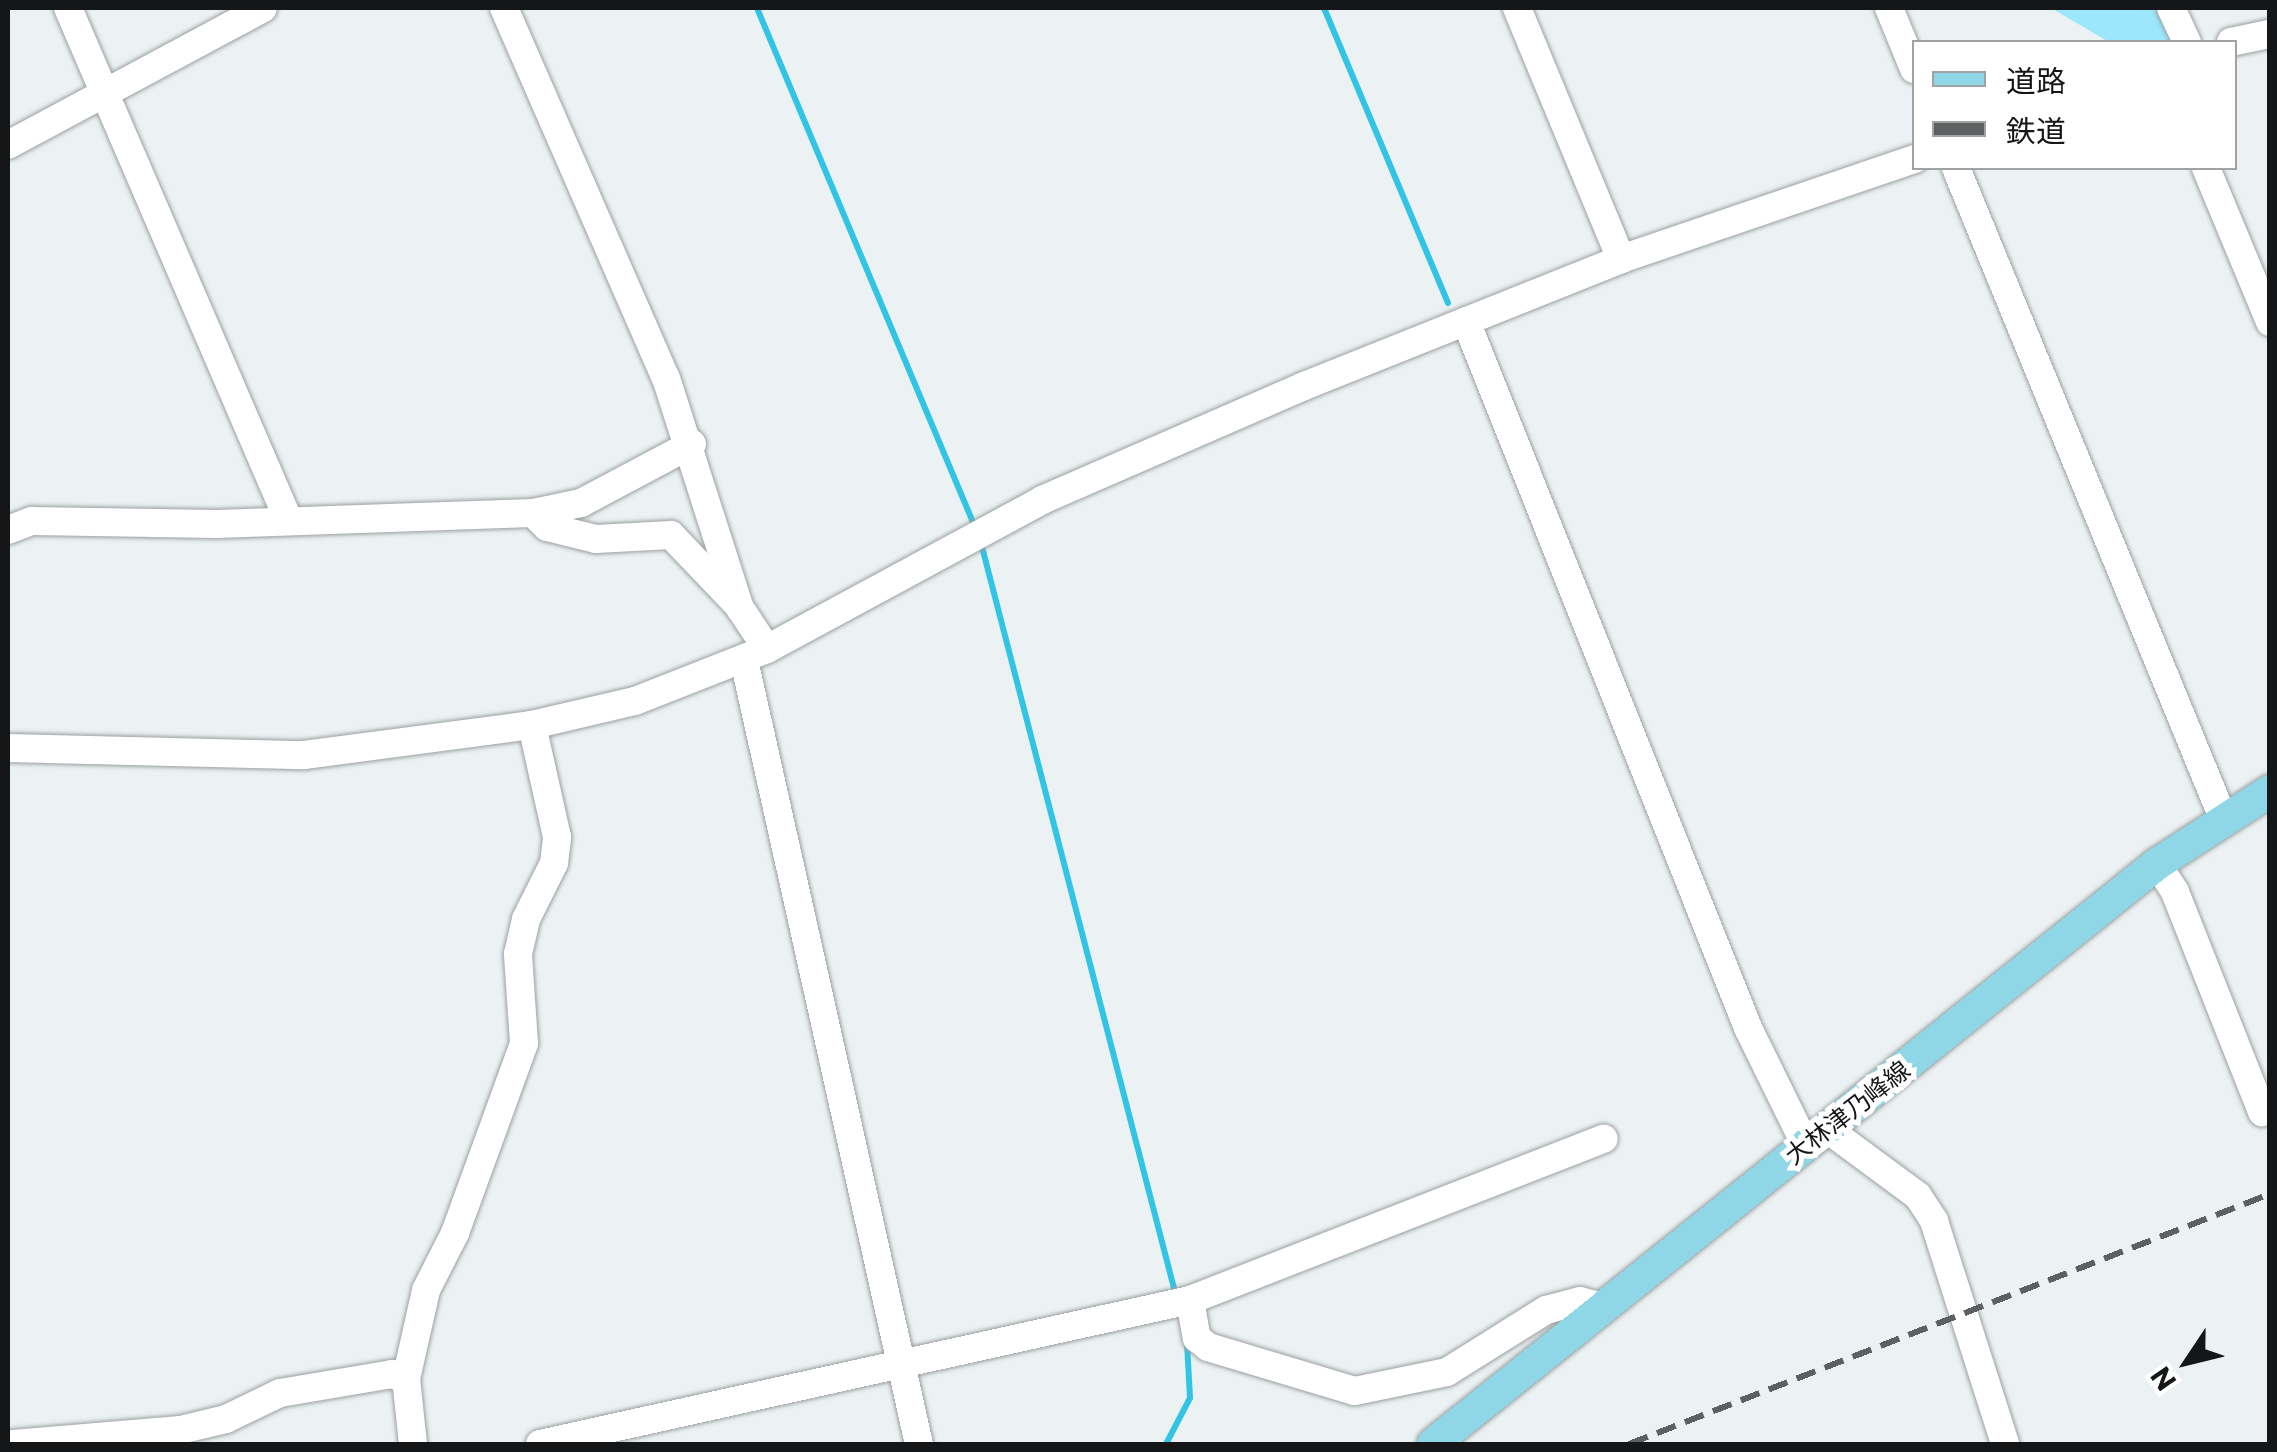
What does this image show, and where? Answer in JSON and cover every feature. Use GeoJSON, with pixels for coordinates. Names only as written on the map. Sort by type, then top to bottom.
{"type":"FeatureCollection","features":[{"type":"Feature","properties":{"kind":"main road","name":"大林津乃峰線"},"geometry":{"type":"LineString","coordinates":[[1433,1444],[2157,864],[2270,791]]}},
{"type":"Feature","properties":{"kind":"street"},"geometry":{"type":"LineString","coordinates":[[68,8],[288,519]]}},
{"type":"Feature","properties":{"kind":"street"},"geometry":{"type":"LineString","coordinates":[[8,145],[262,8]]}},
{"type":"Feature","properties":{"kind":"street"},"geometry":{"type":"LineString","coordinates":[[504,8],[692,444],[755,655],[919,1444]]}},
{"type":"Feature","properties":{"kind":"street"},"geometry":{"type":"LineString","coordinates":[[1517,8],[1621,259]]}},
{"type":"Feature","properties":{"kind":"street"},"geometry":{"type":"LineString","coordinates":[[1889,8],[1912,63]]}},
{"type":"Feature","properties":{"kind":"street"},"geometry":{"type":"LineString","coordinates":[[2171,8],[2185,40]]}},
{"type":"Feature","properties":{"kind":"street"},"geometry":{"type":"LineString","coordinates":[[2237,41],[2270,34]]}},
{"type":"Feature","properties":{"kind":"street"},"geometry":{"type":"LineString","coordinates":[[8,748],[304,755],[532,726],[634,700],[755,655],[1042,500],[1621,259],[1912,160]]}},
{"type":"Feature","properties":{"kind":"street"},"geometry":{"type":"LineString","coordinates":[[1957,170],[2223,818]]}},
{"type":"Feature","properties":{"kind":"street"},"geometry":{"type":"LineString","coordinates":[[2207,170],[2270,322]]}},
{"type":"Feature","properties":{"kind":"street"},"geometry":{"type":"LineString","coordinates":[[1466,322],[1748,1028],[1816,1136],[1918,1196],[1934,1221],[2005,1444]]}},
{"type":"Feature","properties":{"kind":"street"},"geometry":{"type":"LineString","coordinates":[[8,530],[32,521],[534,514],[581,503],[692,444]]}},
{"type":"Feature","properties":{"kind":"street"},"geometry":{"type":"LineString","coordinates":[[534,514],[547,527],[596,540],[671,535],[740,608]]}},
{"type":"Feature","properties":{"kind":"street"},"geometry":{"type":"LineString","coordinates":[[412,1444],[406,1379],[426,1290],[456,1233],[524,1043],[518,954],[526,919],[554,863],[557,837],[532,726]]}},
{"type":"Feature","properties":{"kind":"street"},"geometry":{"type":"LineString","coordinates":[[2157,864],[2175,892],[2267,1116]]}},
{"type":"Feature","properties":{"kind":"street"},"geometry":{"type":"LineString","coordinates":[[540,1444],[1182,1302],[1604,1139]]}},
{"type":"Feature","properties":{"kind":"street"},"geometry":{"type":"LineString","coordinates":[[1182,1302],[1197,1338],[1208,1347],[1355,1391],[1447,1372],[1546,1310],[1580,1302],[1604,1307]]}},
{"type":"Feature","properties":{"kind":"street"},"geometry":{"type":"LineString","coordinates":[[13,1444],[180,1430],[226,1419],[280,1393],[392,1374],[406,1379]]}},
{"type":"Feature","properties":{"kind":"shaded area"},"geometry":{"type":"Polygon","coordinates":[[[2051,8],[2164,8],[2175,40],[2106,40],[2051,8]]]}},
{"type":"Feature","properties":{"kind":"waterway"},"geometry":{"type":"LineString","coordinates":[[757,8],[975,527]]}},
{"type":"Feature","properties":{"kind":"waterway"},"geometry":{"type":"LineString","coordinates":[[1324,8],[1448,303]]}},
{"type":"Feature","properties":{"kind":"waterway"},"geometry":{"type":"LineString","coordinates":[[981,543],[1176,1296]]}},
{"type":"Feature","properties":{"kind":"waterway"},"geometry":{"type":"LineString","coordinates":[[1166,1444],[1190,1398],[1187,1342]]}},
{"type":"Feature","properties":{"kind":"railway"},"geometry":{"type":"LineString","coordinates":[[1629,1444],[2270,1194]]}}]}
